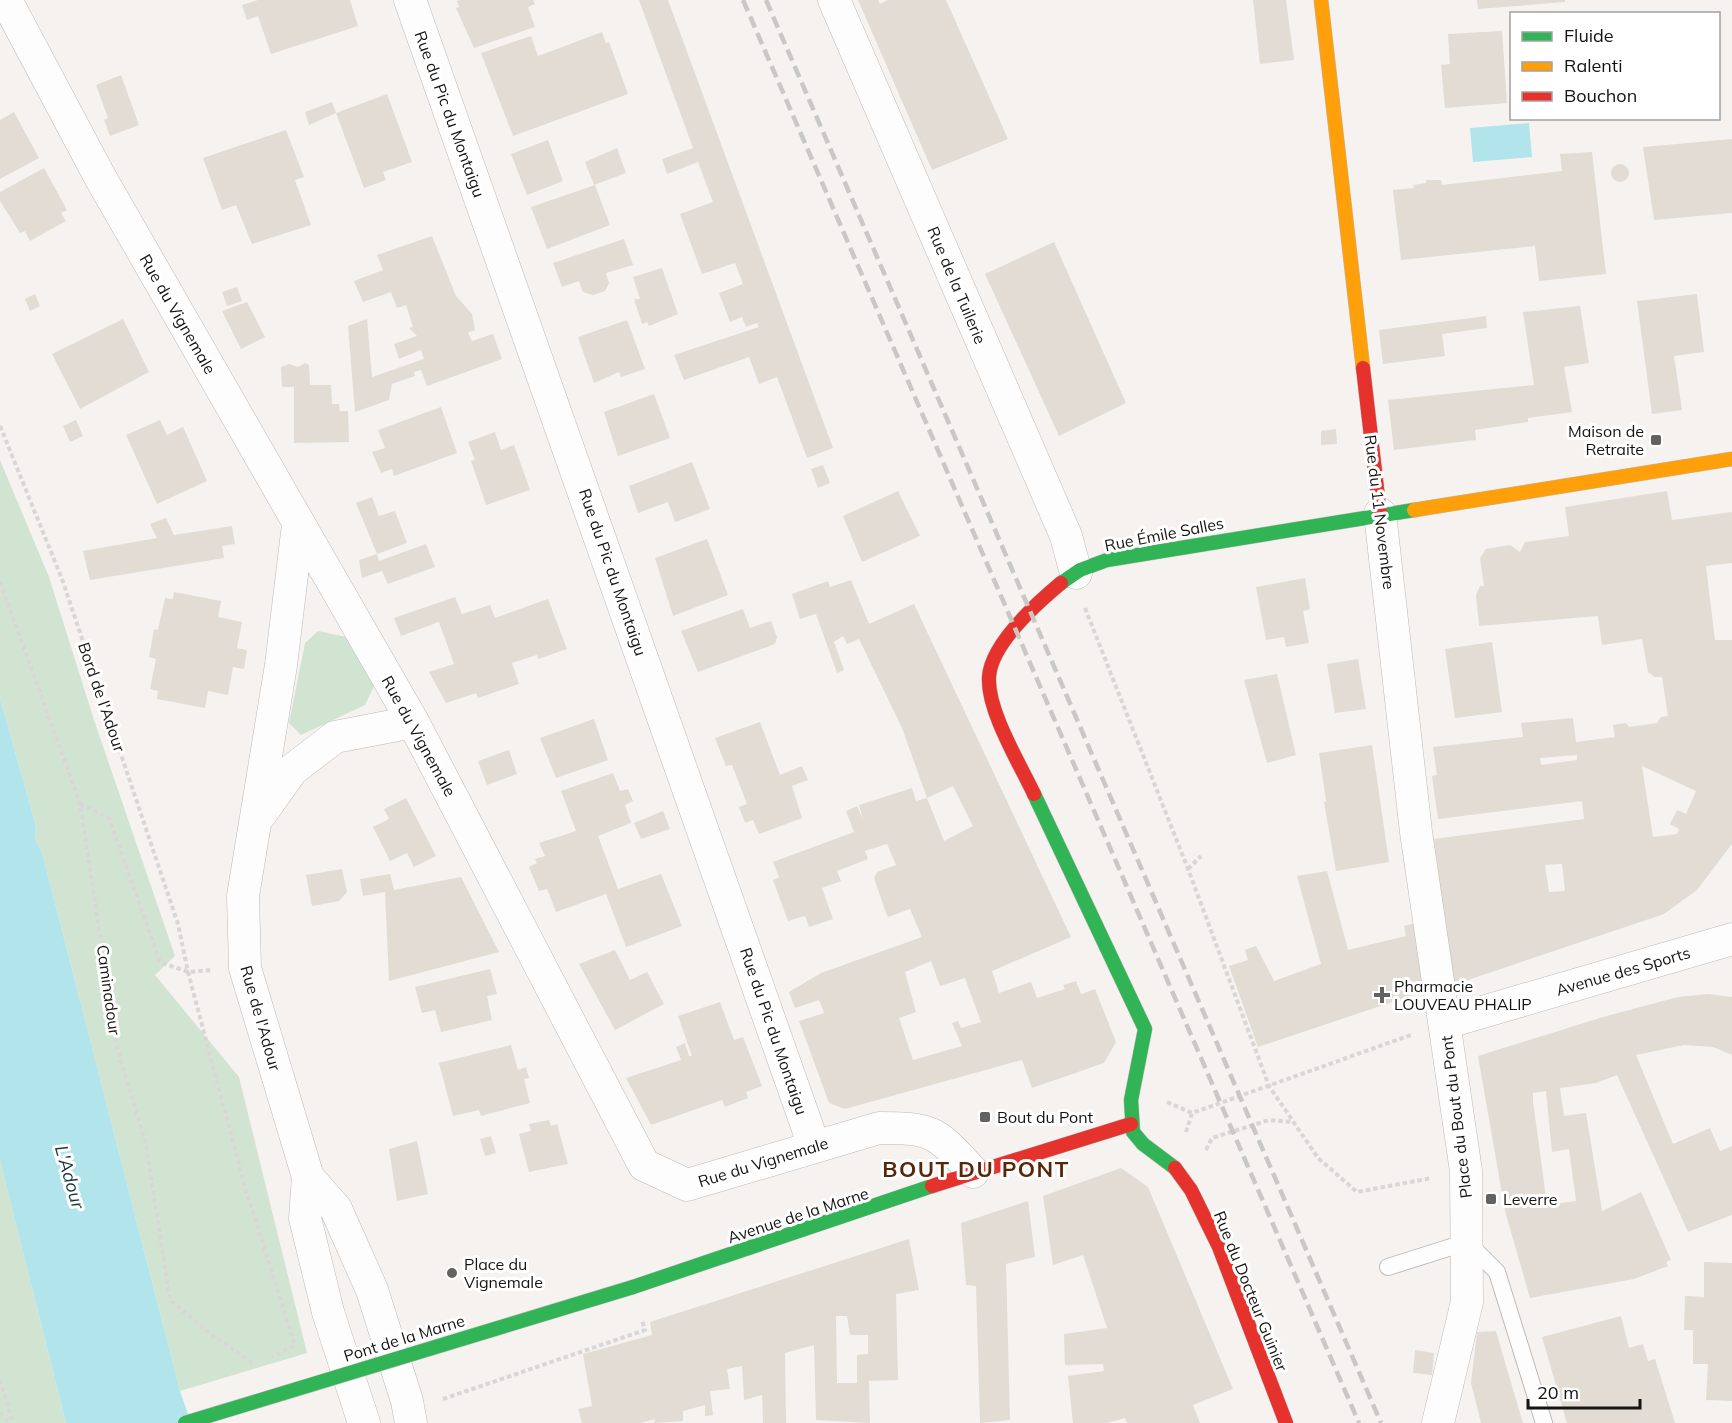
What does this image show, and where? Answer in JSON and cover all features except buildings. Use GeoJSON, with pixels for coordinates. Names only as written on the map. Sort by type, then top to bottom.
{"type":"FeatureCollection","features":[{"type":"Feature","properties":{"kind":"street","name":"Rue du Vignemale"},"geometry":{"type":"LineString","coordinates":[[6,0],[100,177],[413,722],[644,1165],[687,1185],[879,1128],[912,1128],[939,1135],[973,1172]]}},
{"type":"Feature","properties":{"kind":"street","name":"Rue du Pic du Montaigu"},"geometry":{"type":"LineString","coordinates":[[410,0],[814,1146]]}},
{"type":"Feature","properties":{"kind":"street","name":"Rue de la Tuilerie"},"geometry":{"type":"LineString","coordinates":[[834,0],[1066,536],[1070,577]]}},
{"type":"Feature","properties":{"kind":"street","name":"Rue du 11 Novembre"},"geometry":{"type":"LineString","coordinates":[[1321,0],[1416,832],[1446,1023]]}},
{"type":"Feature","properties":{"kind":"street","name":"Rue Émile Salles"},"geometry":{"type":"LineString","coordinates":[[1131,1124],[1133,1088],[1142,1057],[1144,1029],[1009,741],[990,694],[988,675],[992,660],[1051,592],[1070,577],[1107,560],[1380,514],[1732,459]]}},
{"type":"Feature","properties":{"kind":"street","name":"Rue de l'Adour"},"geometry":{"type":"LineString","coordinates":[[298,525],[281,665],[243,896],[245,968],[308,1177],[305,1218],[328,1312],[364,1423]]}},
{"type":"Feature","properties":{"kind":"street","name":"Rue de l'Adour"},"geometry":{"type":"LineString","coordinates":[[256,821],[292,770],[335,737],[413,722]]}},
{"type":"Feature","properties":{"kind":"street","name":"Avenue des Sports"},"geometry":{"type":"LineString","coordinates":[[1446,1023],[1732,939]]}},
{"type":"Feature","properties":{"kind":"street","name":"Place du Bout du Pont"},"geometry":{"type":"LineString","coordinates":[[1438,1423],[1467,1302],[1466,1171],[1446,1023]]}},
{"type":"Feature","properties":{"kind":"street"},"geometry":{"type":"LineString","coordinates":[[973,1172],[1131,1124]]}},
{"type":"Feature","properties":{"kind":"street","name":"Rue du Docteur Guinier"},"geometry":{"type":"LineString","coordinates":[[1131,1124],[1135,1136],[1175,1167],[1190,1189],[1227,1267],[1286,1423]]}},
{"type":"Feature","properties":{"kind":"street","name":"Avenue de la Marne"},"geometry":{"type":"LineString","coordinates":[[633,1287],[973,1172]]}},
{"type":"Feature","properties":{"kind":"street","name":"Rue de l'Adour"},"geometry":{"type":"LineString","coordinates":[[308,1177],[336,1209],[372,1290],[407,1401],[411,1423]]}},
{"type":"Feature","properties":{"kind":"street","name":"Pont de la Marne"},"geometry":{"type":"LineString","coordinates":[[185,1423],[633,1287]]}},
{"type":"Feature","properties":{"kind":"lane"},"geometry":{"type":"LineString","coordinates":[[1388,1267],[1467,1242],[1497,1272],[1544,1423]]}},
{"type":"Feature","properties":{"kind":"path","name":"Bord de l'Adour"},"geometry":{"type":"LineString","coordinates":[[0,426],[62,579],[178,924],[188,972],[245,1187],[295,1345],[255,1365]]}},
{"type":"Feature","properties":{"kind":"path"},"geometry":{"type":"LineString","coordinates":[[1070,577],[1088,612],[1269,1086],[1318,1158],[1357,1192],[1466,1171]]}},
{"type":"Feature","properties":{"kind":"path","name":"Caminadour"},"geometry":{"type":"LineString","coordinates":[[0,582],[80,803],[117,1047],[146,1145],[170,1300],[212,1335],[255,1365]]}},
{"type":"Feature","properties":{"kind":"path"},"geometry":{"type":"LineString","coordinates":[[80,803],[109,818],[160,962],[188,972],[245,968]]}},
{"type":"Feature","properties":{"kind":"path"},"geometry":{"type":"LineString","coordinates":[[1188,869],[1201,856]]}},
{"type":"Feature","properties":{"kind":"path"},"geometry":{"type":"LineString","coordinates":[[1192,1113],[1377,1046]]}},
{"type":"Feature","properties":{"kind":"path"},"geometry":{"type":"LineString","coordinates":[[1204,1158],[1212,1138],[1269,1120],[1293,1122]]}},
{"type":"Feature","properties":{"kind":"path"},"geometry":{"type":"LineString","coordinates":[[444,1398],[645,1330]]}},
{"type":"Feature","properties":{"kind":"path"},"geometry":{"type":"LineString","coordinates":[[0,1380],[11,1423]]}},
{"type":"Feature","properties":{"kind":"path"},"geometry":{"type":"LineString","coordinates":[[0,1413],[11,1423]]}},
{"type":"Feature","properties":{"kind":"green space"},"geometry":{"type":"Polygon","coordinates":[[[0,460],[49,577],[94,720],[175,956],[155,975],[239,1077],[307,1353],[180,1391],[42,852],[35,840],[36,826],[0,698],[0,460]]]}},
{"type":"Feature","properties":{"kind":"green space"},"geometry":{"type":"Polygon","coordinates":[[[318,631],[346,637],[374,686],[365,705],[301,735],[289,723],[305,643],[318,631]]]}},
{"type":"Feature","properties":{"kind":"green space"},"geometry":{"type":"Polygon","coordinates":[[[0,1160],[66,1423],[0,1423],[0,1160]]]}},
{"type":"Feature","properties":{"kind":"water"},"geometry":{"type":"Polygon","coordinates":[[[1529,123],[1532,157],[1473,162],[1470,128],[1529,123]]]}},
{"type":"Feature","properties":{"kind":"water","name":"L'Adour"},"geometry":{"type":"Polygon","coordinates":[[[0,698],[36,826],[35,840],[42,852],[180,1391],[191,1423],[66,1423],[0,1160],[0,698]]]}},
{"type":"Feature","properties":{"kind":"railway"},"geometry":{"type":"LineString","coordinates":[[743,0],[1359,1423]]}},
{"type":"Feature","properties":{"kind":"railway"},"geometry":{"type":"LineString","coordinates":[[766,0],[1381,1423]]}},
{"type":"Feature","properties":{"kind":"traffic: fast"},"geometry":{"type":"LineString","coordinates":[[1061,583],[1080,570],[1107,560],[1414,510]]}},
{"type":"Feature","properties":{"kind":"traffic: fast"},"geometry":{"type":"LineString","coordinates":[[1034,794],[1145,1029],[1131,1100],[1133,1132],[1143,1144],[1175,1168]]}},
{"type":"Feature","properties":{"kind":"traffic: fast"},"geometry":{"type":"LineString","coordinates":[[633,1287],[932,1186]]}},
{"type":"Feature","properties":{"kind":"traffic: fast"},"geometry":{"type":"LineString","coordinates":[[185,1423],[633,1287]]}},
{"type":"Feature","properties":{"kind":"traffic: slow"},"geometry":{"type":"LineString","coordinates":[[1321,0],[1363,368]]}},
{"type":"Feature","properties":{"kind":"traffic: slow"},"geometry":{"type":"LineString","coordinates":[[1414,510],[1732,459]]}},
{"type":"Feature","properties":{"kind":"traffic: jam"},"geometry":{"type":"LineString","coordinates":[[1363,368],[1380,514]]}},
{"type":"Feature","properties":{"kind":"traffic: jam"},"geometry":{"type":"LineString","coordinates":[[1034,794],[999,721],[993,705],[989,677],[992,664],[1006,638],[1028,613],[1061,583]]}},
{"type":"Feature","properties":{"kind":"traffic: jam"},"geometry":{"type":"LineString","coordinates":[[932,1186],[1131,1124]]}},
{"type":"Feature","properties":{"kind":"traffic: jam"},"geometry":{"type":"LineString","coordinates":[[1175,1168],[1191,1190],[1219,1247],[1286,1423]]}},
{"type":"Feature","properties":{"kind":"place","name":"Maison de Retraite"},"geometry":{"type":"Point","coordinates":[1656,440]}},
{"type":"Feature","properties":{"kind":"place","name":"Pharmacie LOUVEAU PHALIP"},"geometry":{"type":"Point","coordinates":[1382,995]}},
{"type":"Feature","properties":{"kind":"place","name":"Bout du Pont"},"geometry":{"type":"Point","coordinates":[985,1117]}},
{"type":"Feature","properties":{"kind":"place","name":"Leverre"},"geometry":{"type":"Point","coordinates":[1491,1199]}},
{"type":"Feature","properties":{"kind":"place","name":"Place du Vignemale"},"geometry":{"type":"Point","coordinates":[452,1273]}},
{"type":"Feature","properties":{"kind":"district","name":"BOUT DU PONT"},"geometry":{"type":"Point","coordinates":[976,1169]}}]}
